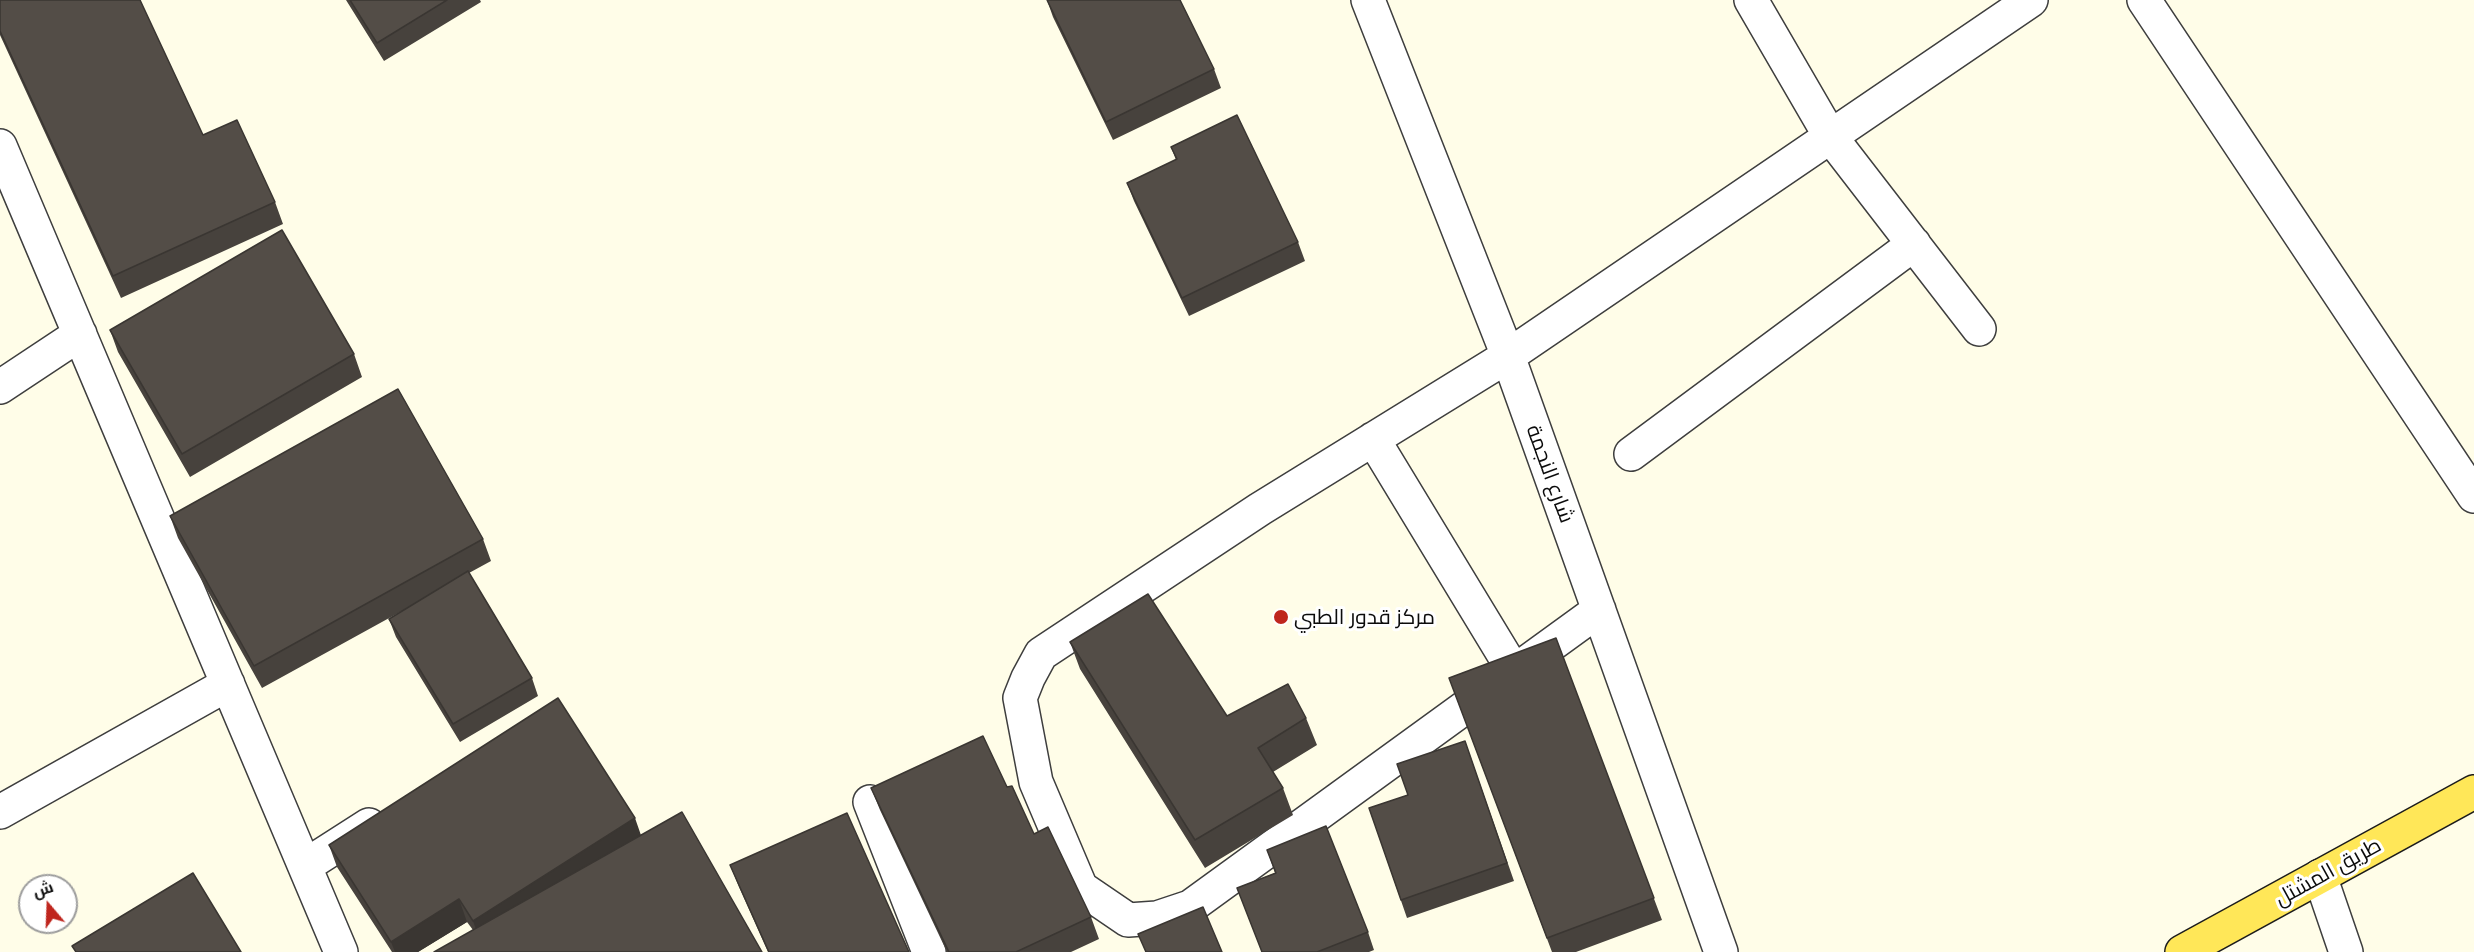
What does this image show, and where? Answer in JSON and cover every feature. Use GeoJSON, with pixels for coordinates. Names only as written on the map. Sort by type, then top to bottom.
{"type":"FeatureCollection","features":[{"type":"Feature","properties":{"kind":"main road","name":"طريق المشتل"},"geometry":{"type":"LineString","coordinates":[[2182,952],[2474,792]]}},
{"type":"Feature","properties":{"kind":"street","name":"شارع النجمة"},"geometry":{"type":"LineString","coordinates":[[1368,0],[1508,356],[1721,952]]}},
{"type":"Feature","properties":{"kind":"street"},"geometry":{"type":"LineString","coordinates":[[1751,0],[1830,136],[1979,329]]}},
{"type":"Feature","properties":{"kind":"street"},"geometry":{"type":"LineString","coordinates":[[1599,610],[1191,907],[1157,918],[1128,920],[1081,888],[1036,782],[1020,698],[1041,654],[1260,509],[1508,356],[2031,0]]}},
{"type":"Feature","properties":{"kind":"street"},"geometry":{"type":"LineString","coordinates":[[2144,0],[2474,496]]}},
{"type":"Feature","properties":{"kind":"street"},"geometry":{"type":"LineString","coordinates":[[0,146],[341,952]]}},
{"type":"Feature","properties":{"kind":"street"},"geometry":{"type":"LineString","coordinates":[[1631,454],[1914,244]]}},
{"type":"Feature","properties":{"kind":"street"},"geometry":{"type":"LineString","coordinates":[[0,387],[80,334]]}},
{"type":"Feature","properties":{"kind":"street"},"geometry":{"type":"LineString","coordinates":[[1373,439],[1515,673]]}},
{"type":"Feature","properties":{"kind":"street"},"geometry":{"type":"LineString","coordinates":[[0,812],[228,684]]}},
{"type":"Feature","properties":{"kind":"street"},"geometry":{"type":"LineString","coordinates":[[870,802],[928,952]]}},
{"type":"Feature","properties":{"kind":"street"},"geometry":{"type":"LineString","coordinates":[[305,866],[392,810]]}},
{"type":"Feature","properties":{"kind":"street"},"geometry":{"type":"LineString","coordinates":[[2320,876],[2346,952]]}},
{"type":"Feature","properties":{"kind":"building"},"geometry":{"type":"Polygon","coordinates":[[[0,0],[140,0],[203,135],[237,120],[275,202],[113,276],[0,31],[0,0]]]}},
{"type":"Feature","properties":{"kind":"building"},"geometry":{"type":"Polygon","coordinates":[[[350,0],[447,0],[377,43],[350,0]]]}},
{"type":"Feature","properties":{"kind":"building"},"geometry":{"type":"Polygon","coordinates":[[[1047,0],[1180,0],[1214,69],[1106,122],[1047,0]]]}},
{"type":"Feature","properties":{"kind":"building"},"geometry":{"type":"Polygon","coordinates":[[[1237,115],[1298,242],[1182,298],[1127,183],[1177,159],[1171,147],[1237,115]]]}},
{"type":"Feature","properties":{"kind":"building"},"geometry":{"type":"Polygon","coordinates":[[[282,230],[354,354],[182,454],[110,330],[282,230]]]}},
{"type":"Feature","properties":{"kind":"building"},"geometry":{"type":"Polygon","coordinates":[[[398,389],[483,539],[254,666],[170,516],[398,389]]]}},
{"type":"Feature","properties":{"kind":"building"},"geometry":{"type":"Polygon","coordinates":[[[468,571],[532,678],[453,724],[389,619],[468,571]]]}},
{"type":"Feature","properties":{"kind":"building"},"geometry":{"type":"Polygon","coordinates":[[[1148,594],[1227,716],[1288,684],[1306,718],[1258,748],[1283,788],[1195,840],[1070,642],[1148,594]]]}},
{"type":"Feature","properties":{"kind":"building"},"geometry":{"type":"Polygon","coordinates":[[[1556,638],[1654,898],[1547,938],[1449,678],[1556,638]]]}},
{"type":"Feature","properties":{"kind":"building"},"geometry":{"type":"Polygon","coordinates":[[[558,698],[635,818],[473,921],[459,899],[391,942],[329,845],[558,698]]]}},
{"type":"Feature","properties":{"kind":"building"},"geometry":{"type":"Polygon","coordinates":[[[983,736],[1007,787],[1012,786],[1034,834],[1048,827],[1091,917],[1016,952],[949,952],[871,788],[983,736]]]}},
{"type":"Feature","properties":{"kind":"building"},"geometry":{"type":"Polygon","coordinates":[[[1465,741],[1507,863],[1401,900],[1369,808],[1408,795],[1397,764],[1465,741]]]}},
{"type":"Feature","properties":{"kind":"building"},"geometry":{"type":"Polygon","coordinates":[[[682,812],[762,952],[434,952],[682,812]]]}},
{"type":"Feature","properties":{"kind":"building"},"geometry":{"type":"Polygon","coordinates":[[[847,813],[909,952],[769,952],[730,865],[847,813]]]}},
{"type":"Feature","properties":{"kind":"building"},"geometry":{"type":"Polygon","coordinates":[[[1326,826],[1368,932],[1317,952],[1262,952],[1237,888],[1276,873],[1267,850],[1326,826]]]}},
{"type":"Feature","properties":{"kind":"building"},"geometry":{"type":"Polygon","coordinates":[[[193,873],[241,952],[76,952],[72,946],[193,873]]]}},
{"type":"Feature","properties":{"kind":"building"},"geometry":{"type":"Polygon","coordinates":[[[1203,907],[1222,952],[1146,952],[1138,934],[1203,907]]]}},
{"type":"Feature","properties":{"kind":"place","name":"مركز قدور الطبي"},"geometry":{"type":"Point","coordinates":[1281,617]}}]}
